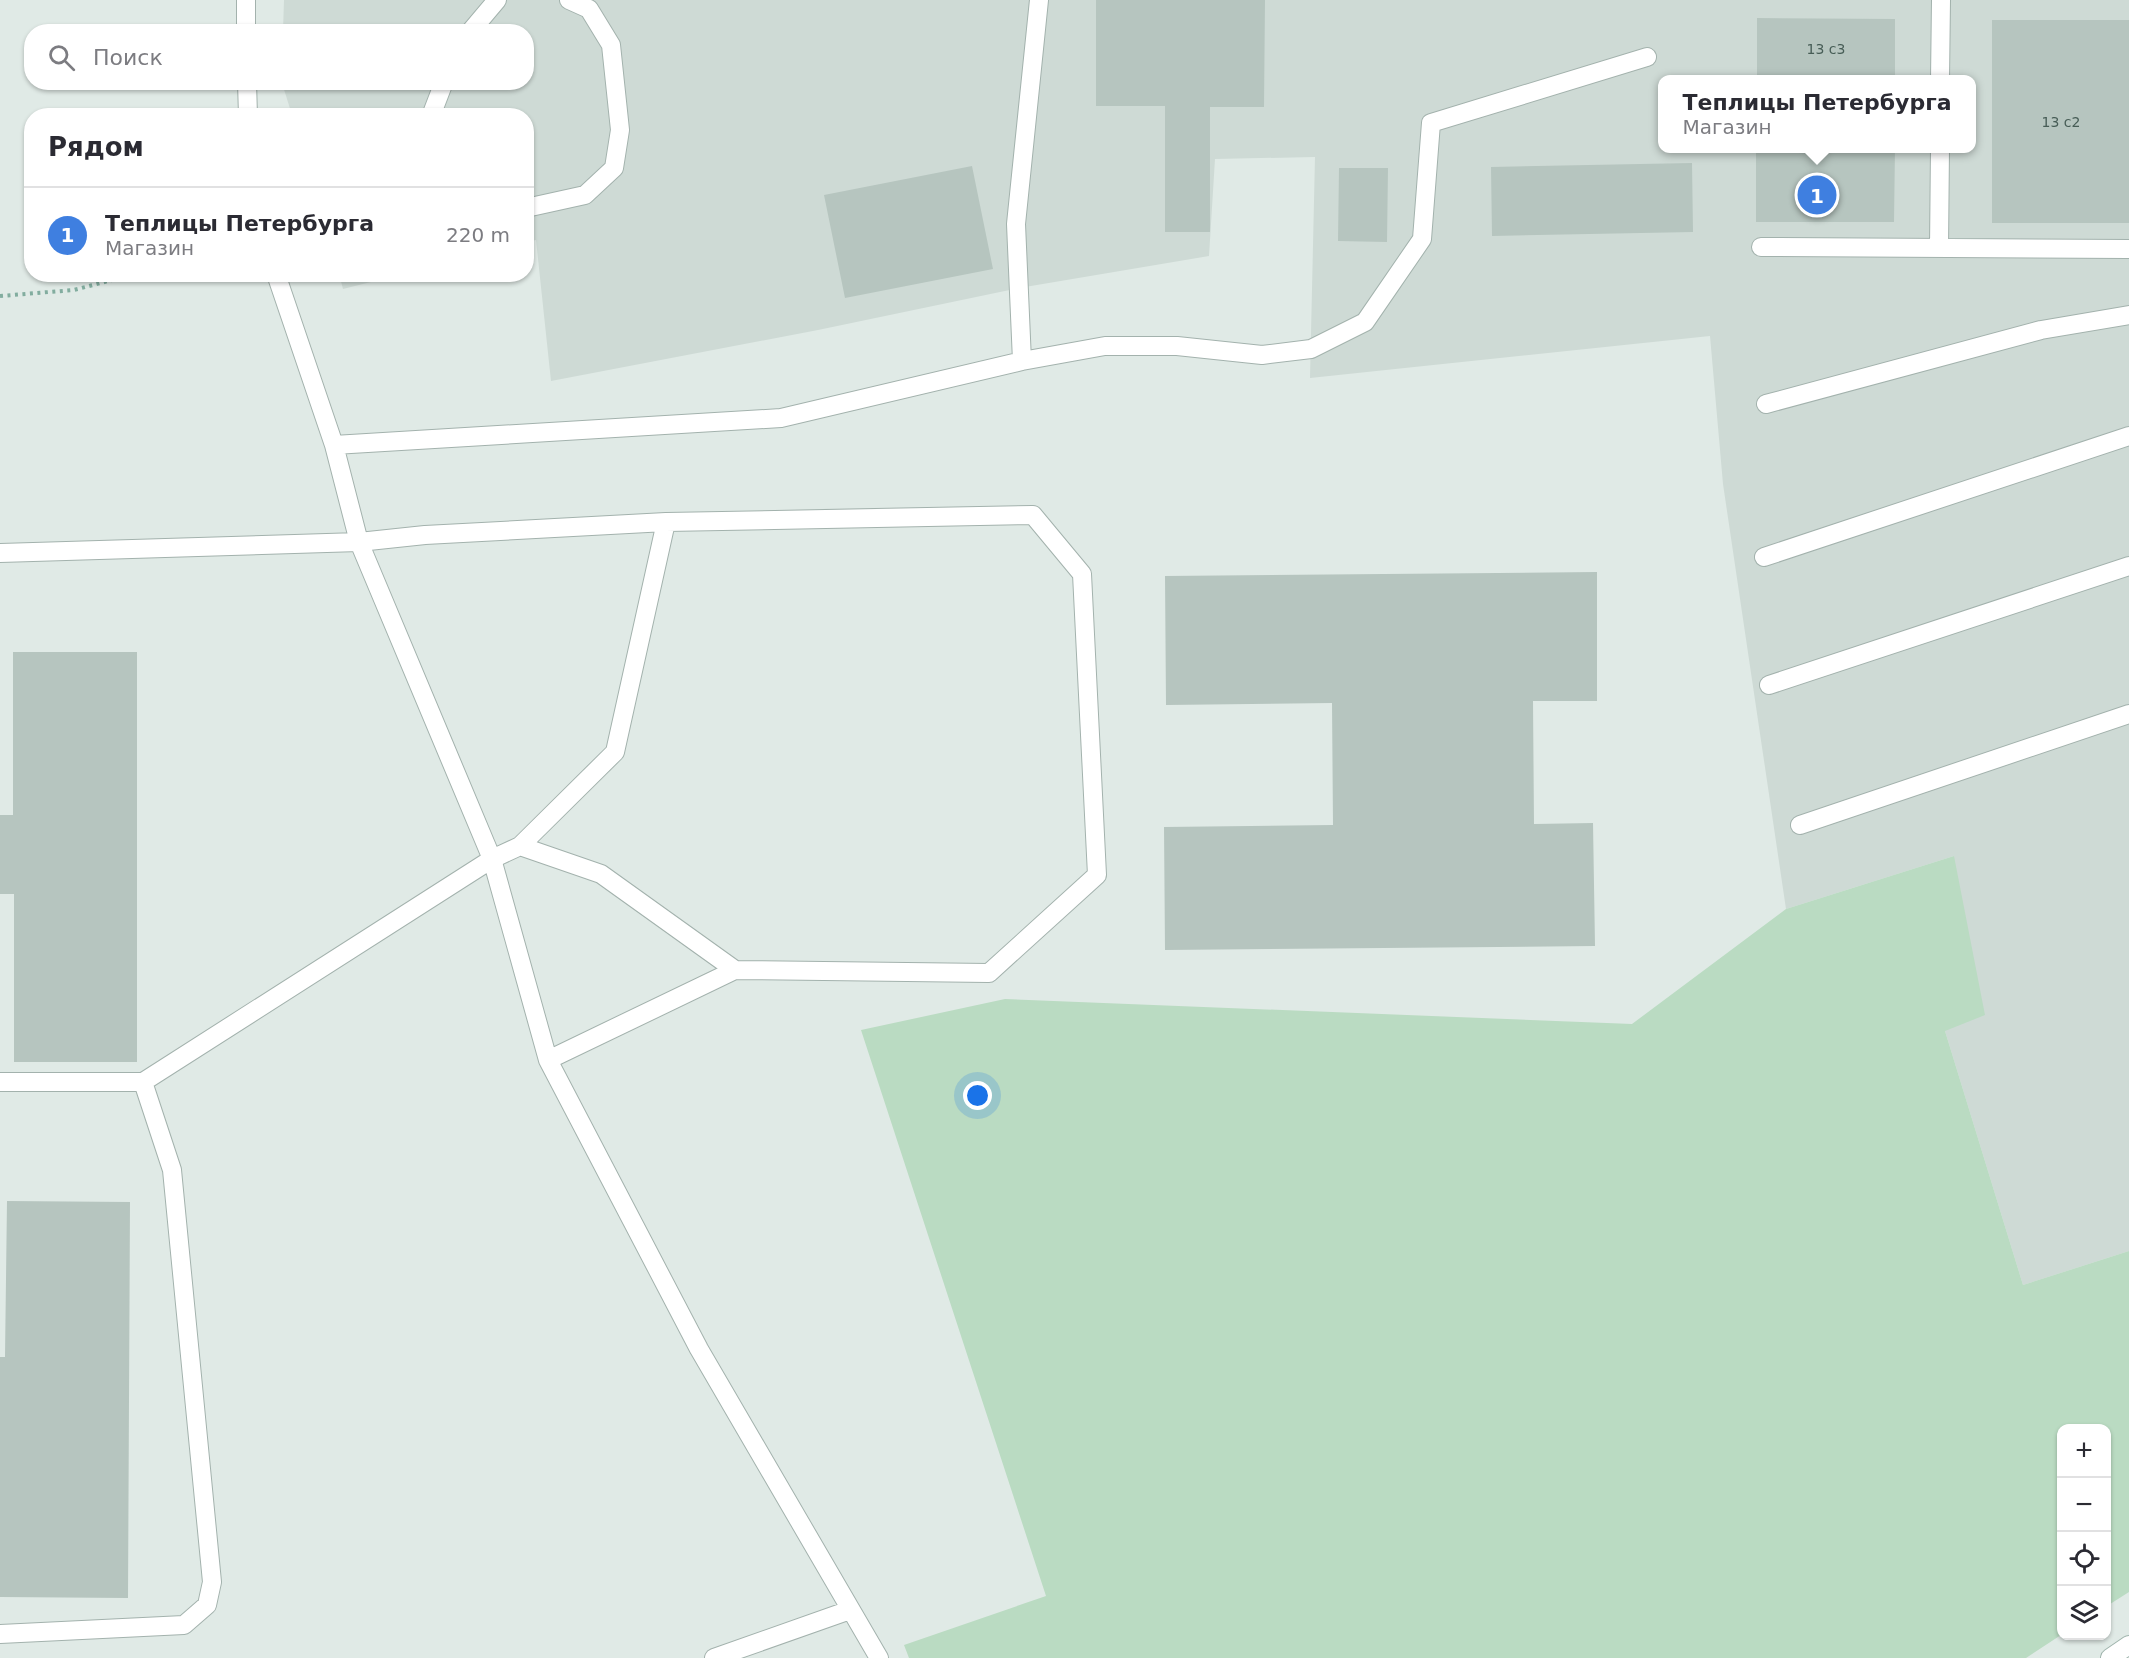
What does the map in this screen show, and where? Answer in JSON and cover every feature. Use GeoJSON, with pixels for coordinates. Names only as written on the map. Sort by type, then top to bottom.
{"type":"FeatureCollection","features":[{"type":"Feature","properties":{"kind":"street"},"geometry":{"type":"LineString","coordinates":[[246,0],[246,24]]}},
{"type":"Feature","properties":{"kind":"street"},"geometry":{"type":"LineString","coordinates":[[477,24],[497,0]]}},
{"type":"Feature","properties":{"kind":"street"},"geometry":{"type":"LineString","coordinates":[[534,206],[585,195],[614,168],[620,130],[611,45],[589,9],[569,0]]}},
{"type":"Feature","properties":{"kind":"street"},"geometry":{"type":"LineString","coordinates":[[1022,361],[1016,224],[1038,0]]}},
{"type":"Feature","properties":{"kind":"street"},"geometry":{"type":"LineString","coordinates":[[1940,75],[1941,0]]}},
{"type":"Feature","properties":{"kind":"street"},"geometry":{"type":"LineString","coordinates":[[334,445],[781,417],[1022,361],[1105,346],[1177,346],[1262,355],[1311,349],[1365,322],[1422,239],[1431,123],[1647,57]]}},
{"type":"Feature","properties":{"kind":"street"},"geometry":{"type":"LineString","coordinates":[[247,90],[248,108]]}},
{"type":"Feature","properties":{"kind":"street"},"geometry":{"type":"LineString","coordinates":[[434,108],[441,90]]}},
{"type":"Feature","properties":{"kind":"street"},"geometry":{"type":"LineString","coordinates":[[1939,248],[1940,153]]}},
{"type":"Feature","properties":{"kind":"street"},"geometry":{"type":"LineString","coordinates":[[1761,247],[2129,249]]}},
{"type":"Feature","properties":{"kind":"street"},"geometry":{"type":"LineString","coordinates":[[279,282],[334,445],[359,542],[492,860],[548,1060],[699,1349],[879,1658]]}},
{"type":"Feature","properties":{"kind":"street"},"geometry":{"type":"LineString","coordinates":[[1766,404],[2041,330],[2129,315]]}},
{"type":"Feature","properties":{"kind":"street"},"geometry":{"type":"LineString","coordinates":[[1764,557],[2129,435]]}},
{"type":"Feature","properties":{"kind":"street"},"geometry":{"type":"LineString","coordinates":[[0,553],[359,542],[425,535],[666,522],[1033,515],[1082,574],[1097,875],[989,974],[735,970],[548,1060]]}},
{"type":"Feature","properties":{"kind":"street"},"geometry":{"type":"LineString","coordinates":[[0,1082],[143,1082],[492,860],[520,846],[615,752],[666,522]]}},
{"type":"Feature","properties":{"kind":"street"},"geometry":{"type":"LineString","coordinates":[[1769,685],[2129,566]]}},
{"type":"Feature","properties":{"kind":"street"},"geometry":{"type":"LineString","coordinates":[[1800,825],[2129,714]]}},
{"type":"Feature","properties":{"kind":"street"},"geometry":{"type":"LineString","coordinates":[[520,846],[601,874],[735,970]]}},
{"type":"Feature","properties":{"kind":"street"},"geometry":{"type":"LineString","coordinates":[[0,1634],[184,1625],[207,1605],[212,1582],[172,1170],[143,1082]]}},
{"type":"Feature","properties":{"kind":"street"},"geometry":{"type":"LineString","coordinates":[[714,1658],[850,1610]]}},
{"type":"Feature","properties":{"kind":"street"},"geometry":{"type":"LineString","coordinates":[[2110,1658],[2129,1645]]}},
{"type":"Feature","properties":{"kind":"path"},"geometry":{"type":"LineString","coordinates":[[0,296],[74,290],[104,282]]}},
{"type":"Feature","properties":{"kind":"shaded area"},"geometry":{"type":"Polygon","coordinates":[[[284,0],[2129,0],[2129,1251],[2023,1285],[1945,1031],[1954,856],[1786,909],[1723,484],[1710,336],[1310,378],[1315,157],[1215,159],[1209,256],[1019,288],[818,330],[551,381],[536,240],[534,240],[534,108],[290,108],[284,90],[534,90],[534,24],[283,24],[284,0]]]}},
{"type":"Feature","properties":{"kind":"shaded area"},"geometry":{"type":"Polygon","coordinates":[[[341,282],[371,282],[343,289],[341,282]]]}},
{"type":"Feature","properties":{"kind":"green space"},"geometry":{"type":"Polygon","coordinates":[[[1954,856],[1985,1015],[1945,1031],[2023,1285],[2129,1251],[2129,1592],[2111,1603],[2111,1424],[2057,1424],[2057,1638],[2026,1658],[909,1658],[904,1645],[1046,1596],[861,1030],[1005,999],[1632,1024],[1786,909],[1954,856]]]}},
{"type":"Feature","properties":{"kind":"building"},"geometry":{"type":"Polygon","coordinates":[[[1096,0],[1265,0],[1264,107],[1210,107],[1210,232],[1165,232],[1165,106],[1096,106],[1096,0]]]}},
{"type":"Feature","properties":{"kind":"building"},"geometry":{"type":"Polygon","coordinates":[[[1757,18],[1895,19],[1895,75],[1757,75],[1757,18]]]}},
{"type":"Feature","properties":{"kind":"building"},"geometry":{"type":"Polygon","coordinates":[[[1992,20],[2129,20],[2129,223],[1992,223],[1992,20]]]}},
{"type":"Feature","properties":{"kind":"building"},"geometry":{"type":"Polygon","coordinates":[[[1756,153],[1895,153],[1894,222],[1756,222],[1756,153]]]}},
{"type":"Feature","properties":{"kind":"building"},"geometry":{"type":"Polygon","coordinates":[[[1692,163],[1693,232],[1492,236],[1491,167],[1692,163]]]}},
{"type":"Feature","properties":{"kind":"building"},"geometry":{"type":"Polygon","coordinates":[[[972,166],[993,269],[845,298],[824,195],[972,166]]]}},
{"type":"Feature","properties":{"kind":"building"},"geometry":{"type":"Polygon","coordinates":[[[1339,168],[1388,168],[1387,242],[1338,241],[1339,168]]]}},
{"type":"Feature","properties":{"kind":"building"},"geometry":{"type":"Polygon","coordinates":[[[1597,572],[1597,701],[1533,701],[1534,824],[1593,823],[1595,946],[1165,950],[1164,827],[1333,825],[1332,703],[1166,705],[1165,576],[1597,572]]]}},
{"type":"Feature","properties":{"kind":"building"},"geometry":{"type":"Polygon","coordinates":[[[13,652],[137,652],[137,1062],[14,1062],[14,894],[0,894],[0,815],[13,815],[13,652]]]}},
{"type":"Feature","properties":{"kind":"building"},"geometry":{"type":"Polygon","coordinates":[[[7,1201],[130,1202],[128,1598],[0,1597],[0,1357],[5,1357],[7,1201]]]}},
{"type":"Feature","properties":{"kind":"place","name":"Теплицы Петербурга"},"geometry":{"type":"Point","coordinates":[1817,195]}}]}
